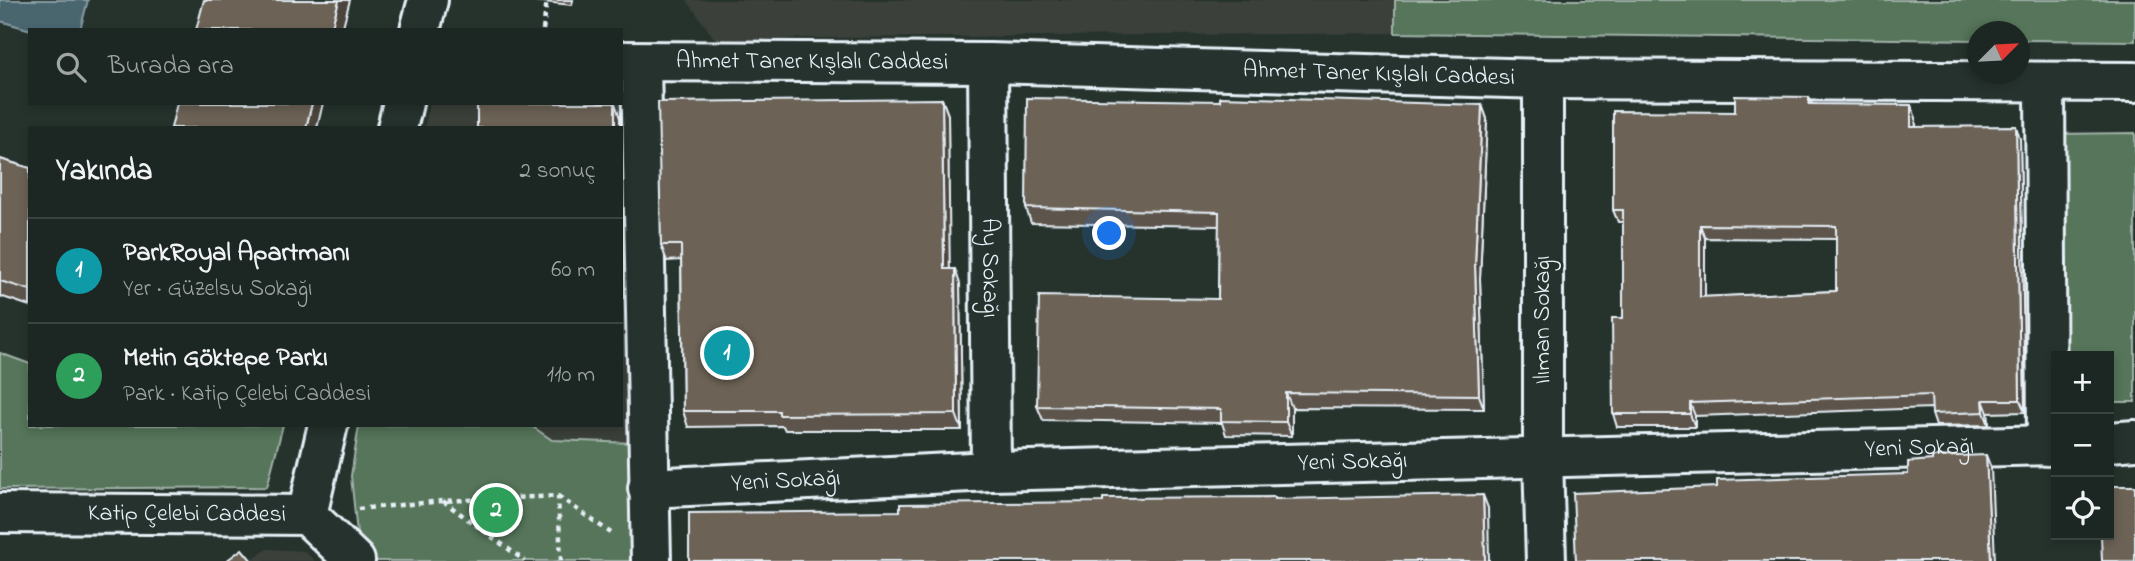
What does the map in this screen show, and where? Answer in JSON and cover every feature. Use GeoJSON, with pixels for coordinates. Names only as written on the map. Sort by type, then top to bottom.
{"type":"FeatureCollection","features":[{"type":"Feature","properties":{"kind":"street"},"geometry":{"type":"LineString","coordinates":[[421,28],[428,0]]}},
{"type":"Feature","properties":{"kind":"street"},"geometry":{"type":"LineString","coordinates":[[631,62],[650,548]]}},
{"type":"Feature","properties":{"kind":"street","name":"Ahmet Taner Kışlalı Caddesi"},"geometry":{"type":"LineString","coordinates":[[631,62],[988,63],[1543,79],[2135,82]]}},
{"type":"Feature","properties":{"kind":"street","name":"Ay Sokağı"},"geometry":{"type":"LineString","coordinates":[[988,63],[991,471]]}},
{"type":"Feature","properties":{"kind":"street","name":"Ilıman Sokağı"},"geometry":{"type":"LineString","coordinates":[[1543,79],[1543,457],[1546,561]]}},
{"type":"Feature","properties":{"kind":"street"},"geometry":{"type":"LineString","coordinates":[[2045,83],[2051,414]]}},
{"type":"Feature","properties":{"kind":"street"},"geometry":{"type":"LineString","coordinates":[[397,126],[403,105]]}},
{"type":"Feature","properties":{"kind":"street"},"geometry":{"type":"LineString","coordinates":[[307,514],[328,427]]}},
{"type":"Feature","properties":{"kind":"street"},"geometry":{"type":"LineString","coordinates":[[2114,442],[2135,440]]}},
{"type":"Feature","properties":{"kind":"street","name":"Yeni Sokağı"},"geometry":{"type":"LineString","coordinates":[[648,488],[991,471],[2051,445]]}},
{"type":"Feature","properties":{"kind":"street","name":"Katip Çelebi Caddesi"},"geometry":{"type":"LineString","coordinates":[[0,513],[307,514],[355,561]]}},
{"type":"Feature","properties":{"kind":"path"},"geometry":{"type":"LineString","coordinates":[[542,28],[547,0]]}},
{"type":"Feature","properties":{"kind":"path"},"geometry":{"type":"LineString","coordinates":[[307,514],[443,501],[558,496],[615,536],[650,548]]}},
{"type":"Feature","properties":{"kind":"path"},"geometry":{"type":"LineString","coordinates":[[558,496],[561,561]]}},
{"type":"Feature","properties":{"kind":"path"},"geometry":{"type":"LineString","coordinates":[[443,501],[526,561]]}},
{"type":"Feature","properties":{"kind":"shaded area"},"geometry":{"type":"Polygon","coordinates":[[[687,0],[1395,0],[1395,33],[806,38],[717,42],[687,0]]]}},
{"type":"Feature","properties":{"kind":"shaded area"},"geometry":{"type":"Polygon","coordinates":[[[430,105],[623,105],[634,443],[552,440],[533,427],[623,427],[623,126],[424,126],[430,105]]]}},
{"type":"Feature","properties":{"kind":"shaded area"},"geometry":{"type":"Polygon","coordinates":[[[267,549],[304,551],[315,561],[249,561],[267,549]]]}},
{"type":"Feature","properties":{"kind":"green space"},"geometry":{"type":"Polygon","coordinates":[[[1395,0],[2135,0],[2135,41],[2030,40],[2030,21],[1967,21],[1967,40],[1395,33],[1395,0]]]}},
{"type":"Feature","properties":{"kind":"green space"},"geometry":{"type":"Polygon","coordinates":[[[2135,133],[2135,402],[2114,402],[2114,351],[2056,351],[2051,134],[2135,133]]]}},
{"type":"Feature","properties":{"kind":"green space"},"geometry":{"type":"Polygon","coordinates":[[[0,353],[28,363],[28,427],[282,427],[267,487],[0,489],[0,353]]]}},
{"type":"Feature","properties":{"kind":"green space"},"geometry":{"type":"Polygon","coordinates":[[[359,427],[533,427],[552,440],[634,443],[640,561],[377,561],[358,543],[351,476],[359,427]]]}},
{"type":"Feature","properties":{"kind":"water"},"geometry":{"type":"Polygon","coordinates":[[[0,0],[88,0],[81,28],[28,29],[0,21],[0,0]]]}},
{"type":"Feature","properties":{"kind":"building"},"geometry":{"type":"Polygon","coordinates":[[[204,0],[339,0],[332,28],[197,28],[204,0]]]}},
{"type":"Feature","properties":{"kind":"building"},"geometry":{"type":"Polygon","coordinates":[[[1735,96],[1809,97],[1809,104],[1911,105],[1911,127],[2016,126],[2020,400],[1983,400],[1984,412],[1932,414],[1931,395],[1690,403],[1690,414],[1613,414],[1612,318],[1623,318],[1623,210],[1613,210],[1613,111],[1735,112],[1735,96]],[[1700,225],[1700,297],[1836,291],[1836,226],[1700,225]]]}},
{"type":"Feature","properties":{"kind":"building"},"geometry":{"type":"Polygon","coordinates":[[[1220,97],[1482,105],[1475,265],[1479,395],[1286,393],[1286,422],[1221,421],[1221,409],[1037,406],[1039,296],[1218,299],[1219,212],[1026,208],[1027,98],[1220,101],[1220,97]]]}},
{"type":"Feature","properties":{"kind":"building"},"geometry":{"type":"Polygon","coordinates":[[[942,99],[944,269],[955,269],[956,414],[779,415],[779,411],[683,411],[681,245],[661,245],[658,102],[942,99]]]}},
{"type":"Feature","properties":{"kind":"building"},"geometry":{"type":"Polygon","coordinates":[[[177,105],[312,105],[306,126],[171,126],[177,105]]]}},
{"type":"Feature","properties":{"kind":"building"},"geometry":{"type":"Polygon","coordinates":[[[477,105],[615,105],[615,126],[477,126],[477,105]]]}},
{"type":"Feature","properties":{"kind":"building"},"geometry":{"type":"Polygon","coordinates":[[[0,159],[28,167],[28,289],[0,281],[0,159]]]}},
{"type":"Feature","properties":{"kind":"building"},"geometry":{"type":"Polygon","coordinates":[[[1986,455],[1991,561],[1576,561],[1573,493],[1717,487],[1717,480],[1908,474],[1908,462],[1932,460],[1932,457],[1986,455]]]}},
{"type":"Feature","properties":{"kind":"building"},"geometry":{"type":"Polygon","coordinates":[[[2114,486],[2135,486],[2135,561],[2102,561],[2101,540],[2114,540],[2114,486]]]}},
{"type":"Feature","properties":{"kind":"building"},"geometry":{"type":"Polygon","coordinates":[[[1483,495],[1485,561],[689,561],[689,513],[900,511],[900,504],[1103,502],[1103,498],[1275,499],[1483,495]]]}},
{"type":"Feature","properties":{"kind":"building"},"geometry":{"type":"Polygon","coordinates":[[[242,549],[252,561],[226,561],[242,549]]]}},
{"type":"Feature","properties":{"kind":"place","name":"ParkRoyal Apartmanı"},"geometry":{"type":"Point","coordinates":[727,353]}},
{"type":"Feature","properties":{"kind":"place","name":"Metin Göktepe Parkı"},"geometry":{"type":"Point","coordinates":[496,510]}}]}
